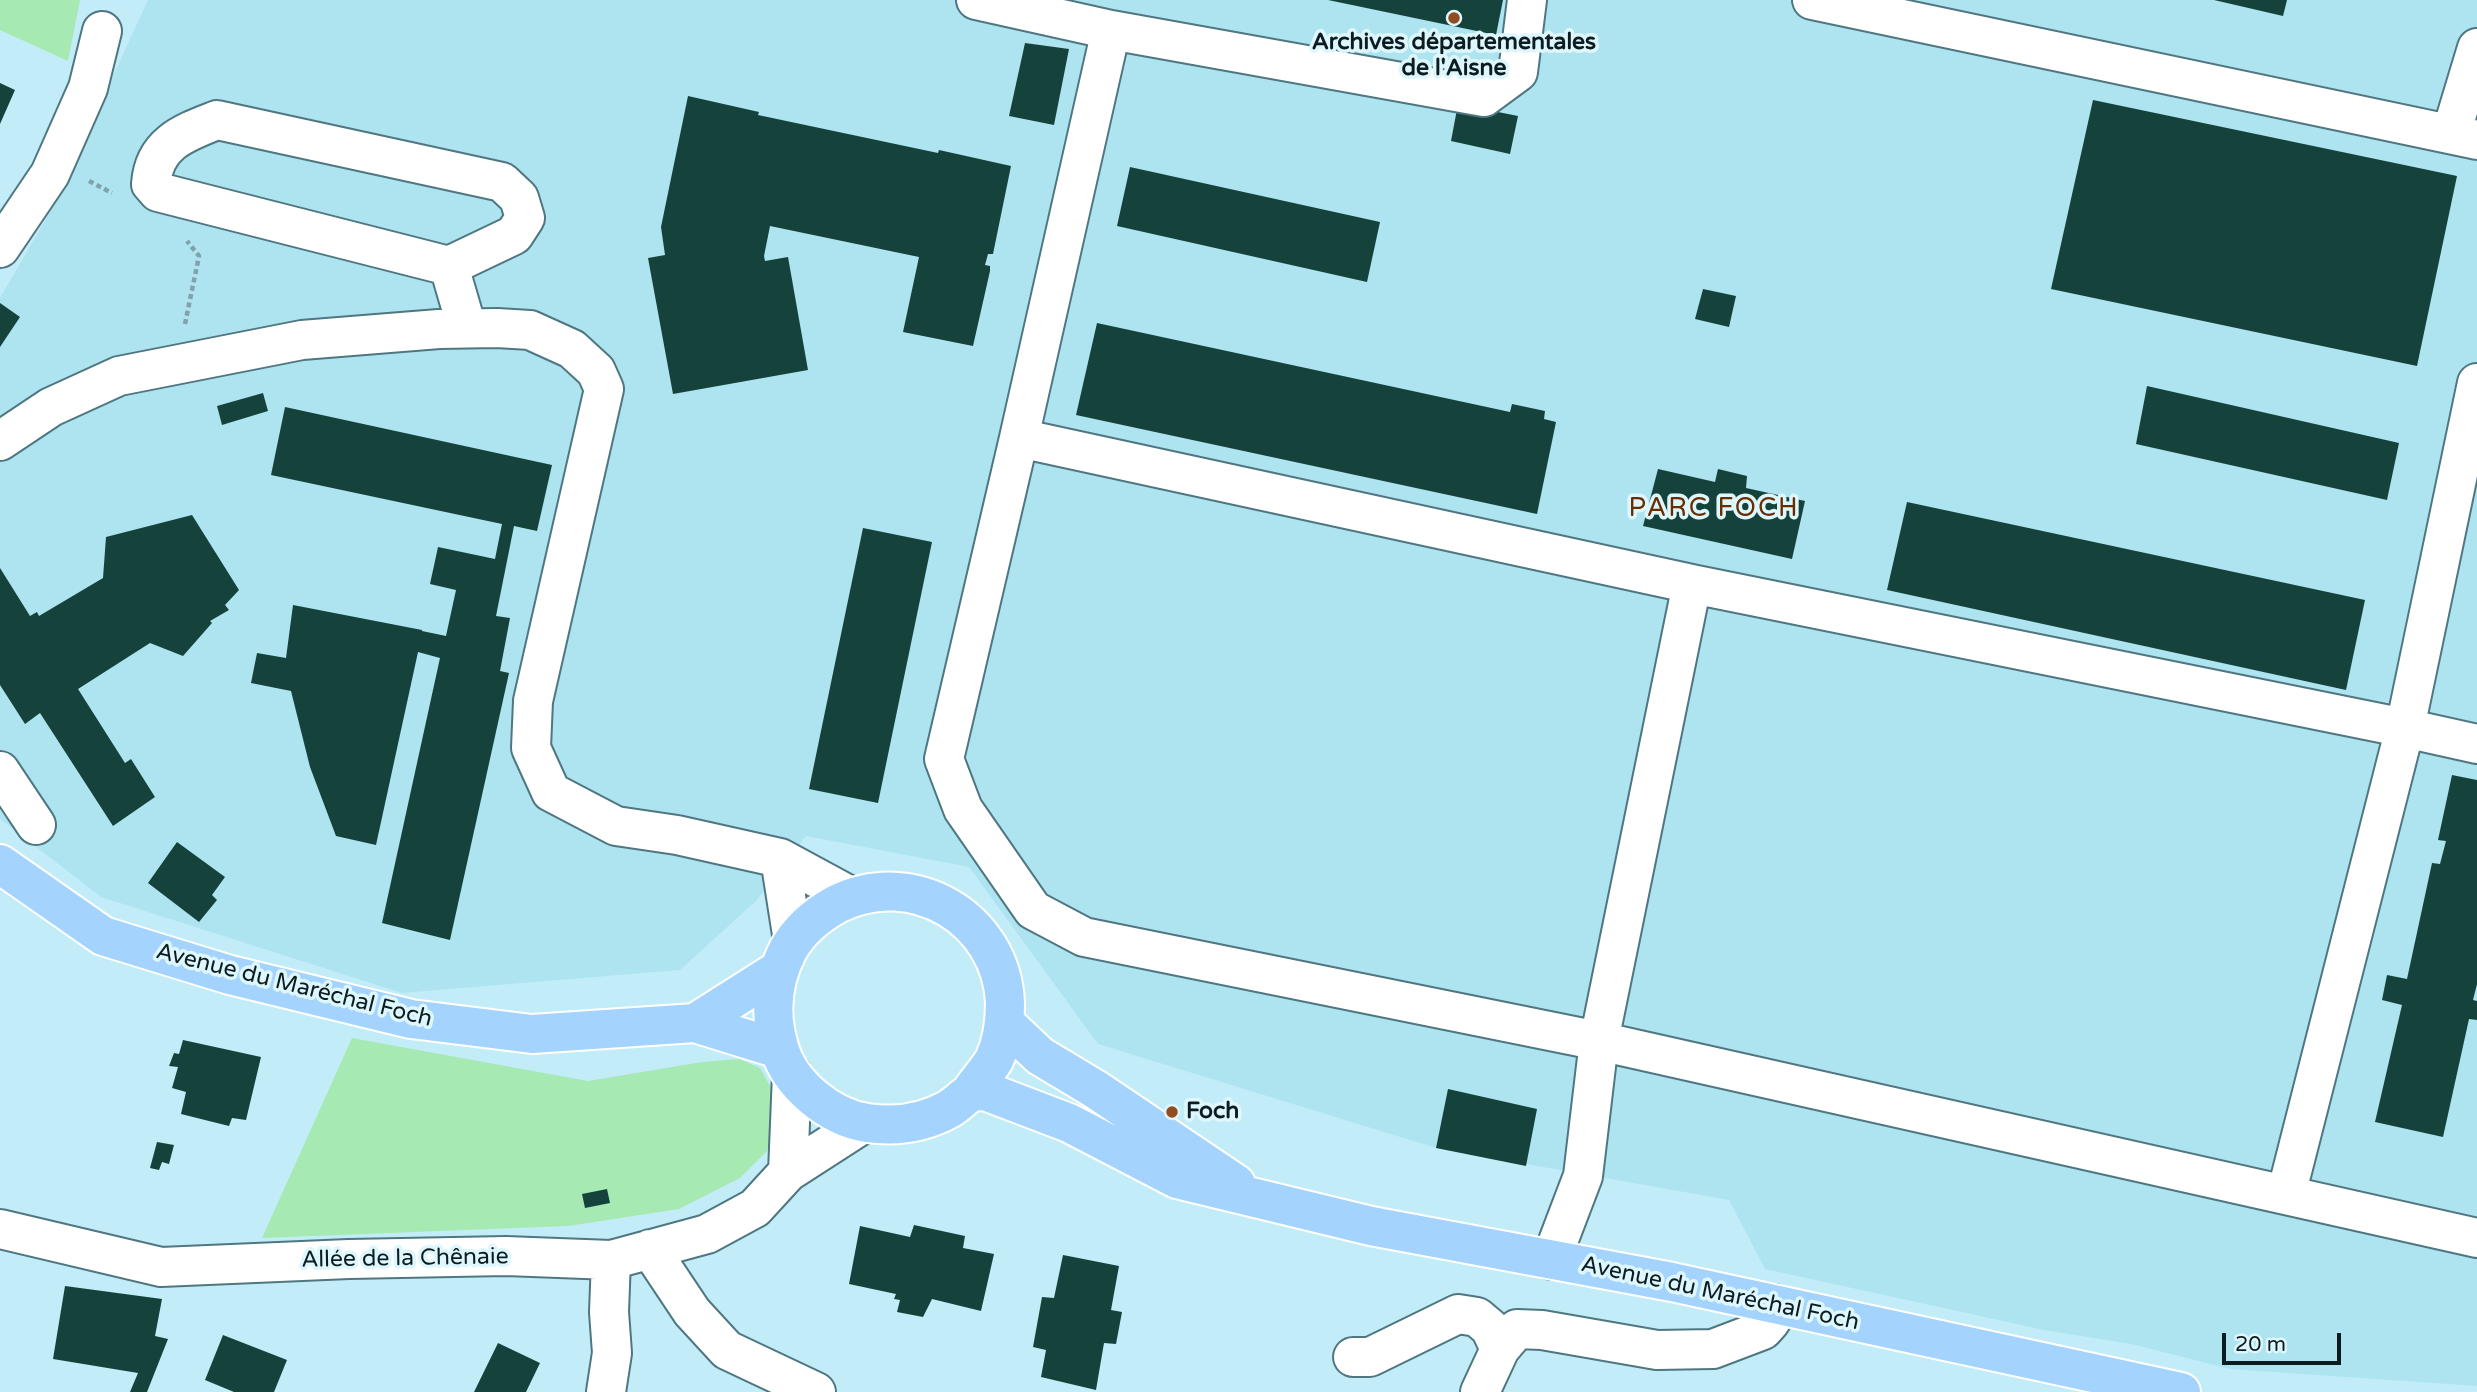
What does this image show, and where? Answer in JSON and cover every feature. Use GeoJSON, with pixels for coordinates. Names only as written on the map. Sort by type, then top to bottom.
{"type":"FeatureCollection","features":[{"type":"Feature","properties":{"kind":"main road","name":"Avenue du Maréchal Foch"},"geometry":{"type":"LineString","coordinates":[[0,864],[103,936],[230,975],[411,1019],[531,1034],[695,1023]]}},
{"type":"Feature","properties":{"kind":"main road"},"geometry":{"type":"LineString","coordinates":[[695,1023],[785,956],[819,914],[852,897],[891,891],[929,898],[964,917],[989,947],[1004,984],[1005,1023],[994,1059],[972,1090],[949,1108],[922,1120],[893,1125],[864,1123],[836,1113],[811,1096],[786,1062],[772,1011],[785,956]]}},
{"type":"Feature","properties":{"kind":"main road"},"geometry":{"type":"LineString","coordinates":[[695,1023],[786,1062]]}},
{"type":"Feature","properties":{"kind":"main road"},"geometry":{"type":"LineString","coordinates":[[1005,1023],[1040,1056],[1095,1089],[1258,1199]]}},
{"type":"Feature","properties":{"kind":"main road","name":"Avenue du Maréchal Foch"},"geometry":{"type":"LineString","coordinates":[[972,1090],[985,1091],[1069,1123],[1177,1179],[1371,1226],[1672,1282],[2181,1392]]}},
{"type":"Feature","properties":{"kind":"street"},"geometry":{"type":"LineString","coordinates":[[976,0],[1111,30],[1484,97],[1518,72],[1527,0]]}},
{"type":"Feature","properties":{"kind":"street"},"geometry":{"type":"LineString","coordinates":[[1812,0],[2464,137],[2477,48]]}},
{"type":"Feature","properties":{"kind":"street"},"geometry":{"type":"LineString","coordinates":[[1111,30],[944,759],[963,809],[1033,910],[1084,937],[1599,1041],[2477,1237]]}},
{"type":"Feature","properties":{"kind":"street"},"geometry":{"type":"LineString","coordinates":[[0,248],[50,174],[88,88],[102,31]]}},
{"type":"Feature","properties":{"kind":"street"},"geometry":{"type":"LineString","coordinates":[[217,120],[502,182],[519,198],[525,218],[514,235],[449,266],[158,192],[151,184],[152,170],[162,150],[186,132],[217,120]]}},
{"type":"Feature","properties":{"kind":"street"},"geometry":{"type":"LineString","coordinates":[[449,266],[467,328]]}},
{"type":"Feature","properties":{"kind":"street"},"geometry":{"type":"LineString","coordinates":[[0,441],[51,407],[119,376],[302,340],[467,328],[530,330],[572,349],[596,372],[604,389],[533,701],[531,748],[551,792],[616,826],[677,835],[780,858],[852,897]]}},
{"type":"Feature","properties":{"kind":"street"},"geometry":{"type":"LineString","coordinates":[[2286,1195],[2405,728],[2477,383]]}},
{"type":"Feature","properties":{"kind":"street"},"geometry":{"type":"LineString","coordinates":[[1019,438],[1692,584],[2477,744]]}},
{"type":"Feature","properties":{"kind":"street"},"geometry":{"type":"LineString","coordinates":[[1551,1260],[1583,1176],[1599,1041],[1692,584]]}},
{"type":"Feature","properties":{"kind":"street"},"geometry":{"type":"LineString","coordinates":[[0,771],[36,825]]}},
{"type":"Feature","properties":{"kind":"street"},"geometry":{"type":"LineString","coordinates":[[780,858],[785,956]]}},
{"type":"Feature","properties":{"kind":"street"},"geometry":{"type":"LineString","coordinates":[[786,1062],[788,1172]]}},
{"type":"Feature","properties":{"kind":"street","name":"Allée de la Chênaie"},"geometry":{"type":"LineString","coordinates":[[0,1229],[161,1267],[506,1256],[611,1259],[707,1234],[755,1208],[788,1172],[864,1123]]}},
{"type":"Feature","properties":{"kind":"street"},"geometry":{"type":"LineString","coordinates":[[650,1249],[692,1312],[727,1350],[816,1392]]}},
{"type":"Feature","properties":{"kind":"street"},"geometry":{"type":"LineString","coordinates":[[606,1392],[612,1353],[609,1312],[611,1259]]}},
{"type":"Feature","properties":{"kind":"street"},"geometry":{"type":"LineString","coordinates":[[1480,1392],[1500,1349],[1517,1329],[1542,1329],[1657,1350],[1713,1349],[1763,1330],[1771,1321],[1774,1304]]}},
{"type":"Feature","properties":{"kind":"street"},"geometry":{"type":"LineString","coordinates":[[1353,1357],[1370,1356],[1458,1314],[1477,1317],[1490,1328],[1500,1349]]}},
{"type":"Feature","properties":{"kind":"path"},"geometry":{"type":"LineString","coordinates":[[54,162],[121,198]]}},
{"type":"Feature","properties":{"kind":"path"},"geometry":{"type":"LineString","coordinates":[[177,365],[199,256],[181,234]]}},
{"type":"Feature","properties":{"kind":"shaded area","name":"PARC FOCH"},"geometry":{"type":"Polygon","coordinates":[[[148,0],[2477,0],[2477,1386],[2230,1369],[2131,1344],[2044,1330],[1765,1269],[1729,1200],[1436,1148],[1098,1044],[969,867],[806,836],[757,900],[680,970],[402,993],[101,897],[0,819],[0,298],[70,177],[73,163],[148,0]]]}},
{"type":"Feature","properties":{"kind":"green space"},"geometry":{"type":"Polygon","coordinates":[[[0,0],[80,0],[68,61],[0,30],[0,0]]]}},
{"type":"Feature","properties":{"kind":"green space"},"geometry":{"type":"Polygon","coordinates":[[[352,1038],[588,1081],[702,1062],[739,1059],[760,1068],[773,1091],[775,1120],[767,1151],[740,1178],[679,1209],[568,1226],[262,1238],[352,1038]]]}},
{"type":"Feature","properties":{"kind":"building","name":"Archives départementales de l'Aisne"},"geometry":{"type":"Polygon","coordinates":[[[1328,0],[1503,0],[1496,35],[1328,0]]]}},
{"type":"Feature","properties":{"kind":"building"},"geometry":{"type":"Polygon","coordinates":[[[2214,0],[2287,0],[2283,16],[2214,0]]]}},
{"type":"Feature","properties":{"kind":"building"},"geometry":{"type":"Polygon","coordinates":[[[1025,43],[1069,49],[1054,125],[1009,116],[1025,43]]]}},
{"type":"Feature","properties":{"kind":"building"},"geometry":{"type":"Polygon","coordinates":[[[0,83],[15,90],[0,124],[0,83]]]}},
{"type":"Feature","properties":{"kind":"building"},"geometry":{"type":"Polygon","coordinates":[[[688,96],[759,112],[758,115],[1011,166],[993,254],[988,254],[985,265],[990,266],[990,271],[973,346],[903,332],[919,257],[770,226],[765,261],[788,257],[808,370],[673,394],[648,258],[665,255],[661,227],[688,96]]]}},
{"type":"Feature","properties":{"kind":"building"},"geometry":{"type":"Polygon","coordinates":[[[2093,100],[2457,176],[2417,366],[2051,289],[2093,100]]]}},
{"type":"Feature","properties":{"kind":"building"},"geometry":{"type":"Polygon","coordinates":[[[1458,104],[1518,116],[1510,154],[1451,141],[1458,104]]]}},
{"type":"Feature","properties":{"kind":"building"},"geometry":{"type":"Polygon","coordinates":[[[1130,167],[1380,222],[1367,282],[1117,226],[1130,167]]]}},
{"type":"Feature","properties":{"kind":"building"},"geometry":{"type":"Polygon","coordinates":[[[1703,289],[1736,296],[1729,327],[1695,319],[1703,289]]]}},
{"type":"Feature","properties":{"kind":"building"},"geometry":{"type":"Polygon","coordinates":[[[0,303],[20,317],[0,347],[0,303]]]}},
{"type":"Feature","properties":{"kind":"building"},"geometry":{"type":"Polygon","coordinates":[[[1097,323],[1510,412],[1512,404],[1545,411],[1544,419],[1556,422],[1537,514],[1076,415],[1097,323]]]}},
{"type":"Feature","properties":{"kind":"building"},"geometry":{"type":"Polygon","coordinates":[[[2147,386],[2399,443],[2387,500],[2136,444],[2147,386]]]}},
{"type":"Feature","properties":{"kind":"building"},"geometry":{"type":"Polygon","coordinates":[[[263,393],[268,411],[222,425],[217,406],[263,393]]]}},
{"type":"Feature","properties":{"kind":"building"},"geometry":{"type":"Polygon","coordinates":[[[285,407],[552,465],[537,531],[514,526],[496,616],[510,618],[500,671],[509,673],[450,940],[382,923],[440,658],[418,652],[376,845],[336,836],[310,767],[291,691],[251,683],[257,653],[286,658],[293,605],[446,636],[456,590],[430,584],[438,547],[495,559],[502,524],[271,475],[285,407]]]}},
{"type":"Feature","properties":{"kind":"building"},"geometry":{"type":"Polygon","coordinates":[[[1658,469],[1715,482],[1718,469],[1747,476],[1746,488],[1805,501],[1792,559],[1643,526],[1658,469]]]}},
{"type":"Feature","properties":{"kind":"building"},"geometry":{"type":"Polygon","coordinates":[[[1907,502],[2365,600],[2346,690],[1887,590],[1907,502]]]}},
{"type":"Feature","properties":{"kind":"building"},"geometry":{"type":"Polygon","coordinates":[[[192,515],[239,590],[225,605],[229,610],[210,621],[212,623],[183,656],[150,643],[78,689],[125,763],[131,759],[155,797],[113,826],[40,713],[25,724],[0,685],[0,568],[30,616],[37,612],[39,616],[103,578],[106,537],[192,515]]]}},
{"type":"Feature","properties":{"kind":"building"},"geometry":{"type":"Polygon","coordinates":[[[863,528],[932,542],[878,803],[809,789],[863,528]]]}},
{"type":"Feature","properties":{"kind":"building"},"geometry":{"type":"Polygon","coordinates":[[[2452,775],[2477,780],[2477,984],[2473,1000],[2477,1001],[2477,1020],[2469,1019],[2443,1137],[2375,1122],[2402,1005],[2382,1000],[2387,975],[2407,979],[2432,863],[2440,864],[2446,841],[2438,840],[2452,775]]]}},
{"type":"Feature","properties":{"kind":"building"},"geometry":{"type":"Polygon","coordinates":[[[177,842],[225,877],[212,895],[217,900],[199,922],[148,883],[177,842]]]}},
{"type":"Feature","properties":{"kind":"building"},"geometry":{"type":"Polygon","coordinates":[[[183,1040],[261,1057],[246,1120],[232,1118],[229,1126],[181,1114],[186,1092],[172,1088],[178,1067],[169,1066],[174,1053],[179,1054],[183,1040]]]}},
{"type":"Feature","properties":{"kind":"building"},"geometry":{"type":"Polygon","coordinates":[[[1448,1089],[1537,1109],[1526,1166],[1436,1148],[1448,1089]]]}},
{"type":"Feature","properties":{"kind":"building"},"geometry":{"type":"Polygon","coordinates":[[[157,1142],[174,1145],[169,1164],[162,1162],[159,1170],[150,1168],[157,1142]]]}},
{"type":"Feature","properties":{"kind":"building"},"geometry":{"type":"Polygon","coordinates":[[[607,1189],[610,1203],[585,1208],[582,1194],[607,1189]]]}},
{"type":"Feature","properties":{"kind":"building"},"geometry":{"type":"Polygon","coordinates":[[[914,1225],[965,1236],[963,1248],[994,1254],[981,1311],[932,1299],[923,1317],[897,1312],[900,1300],[894,1299],[896,1294],[849,1284],[860,1226],[910,1237],[914,1225]]]}},
{"type":"Feature","properties":{"kind":"building"},"geometry":{"type":"Polygon","coordinates":[[[1063,1255],[1119,1266],[1111,1310],[1122,1312],[1116,1344],[1104,1343],[1096,1390],[1041,1377],[1046,1350],[1033,1347],[1042,1297],[1054,1298],[1063,1255]]]}},
{"type":"Feature","properties":{"kind":"building"},"geometry":{"type":"Polygon","coordinates":[[[65,1286],[162,1299],[155,1336],[168,1339],[147,1392],[130,1392],[138,1373],[53,1359],[65,1286]]]}},
{"type":"Feature","properties":{"kind":"building"},"geometry":{"type":"Polygon","coordinates":[[[223,1335],[287,1360],[274,1392],[234,1392],[205,1380],[223,1335]]]}},
{"type":"Feature","properties":{"kind":"building"},"geometry":{"type":"Polygon","coordinates":[[[498,1343],[540,1363],[526,1392],[474,1392],[498,1343]]]}},
{"type":"Feature","properties":{"kind":"place","name":"Archives départementales de l'Aisne"},"geometry":{"type":"Point","coordinates":[1454,18]}},
{"type":"Feature","properties":{"kind":"place","name":"Foch"},"geometry":{"type":"Point","coordinates":[1172,1112]}},
{"type":"Feature","properties":{"kind":"district","name":"PARC FOCH"},"geometry":{"type":"Point","coordinates":[1714,509]}}]}
